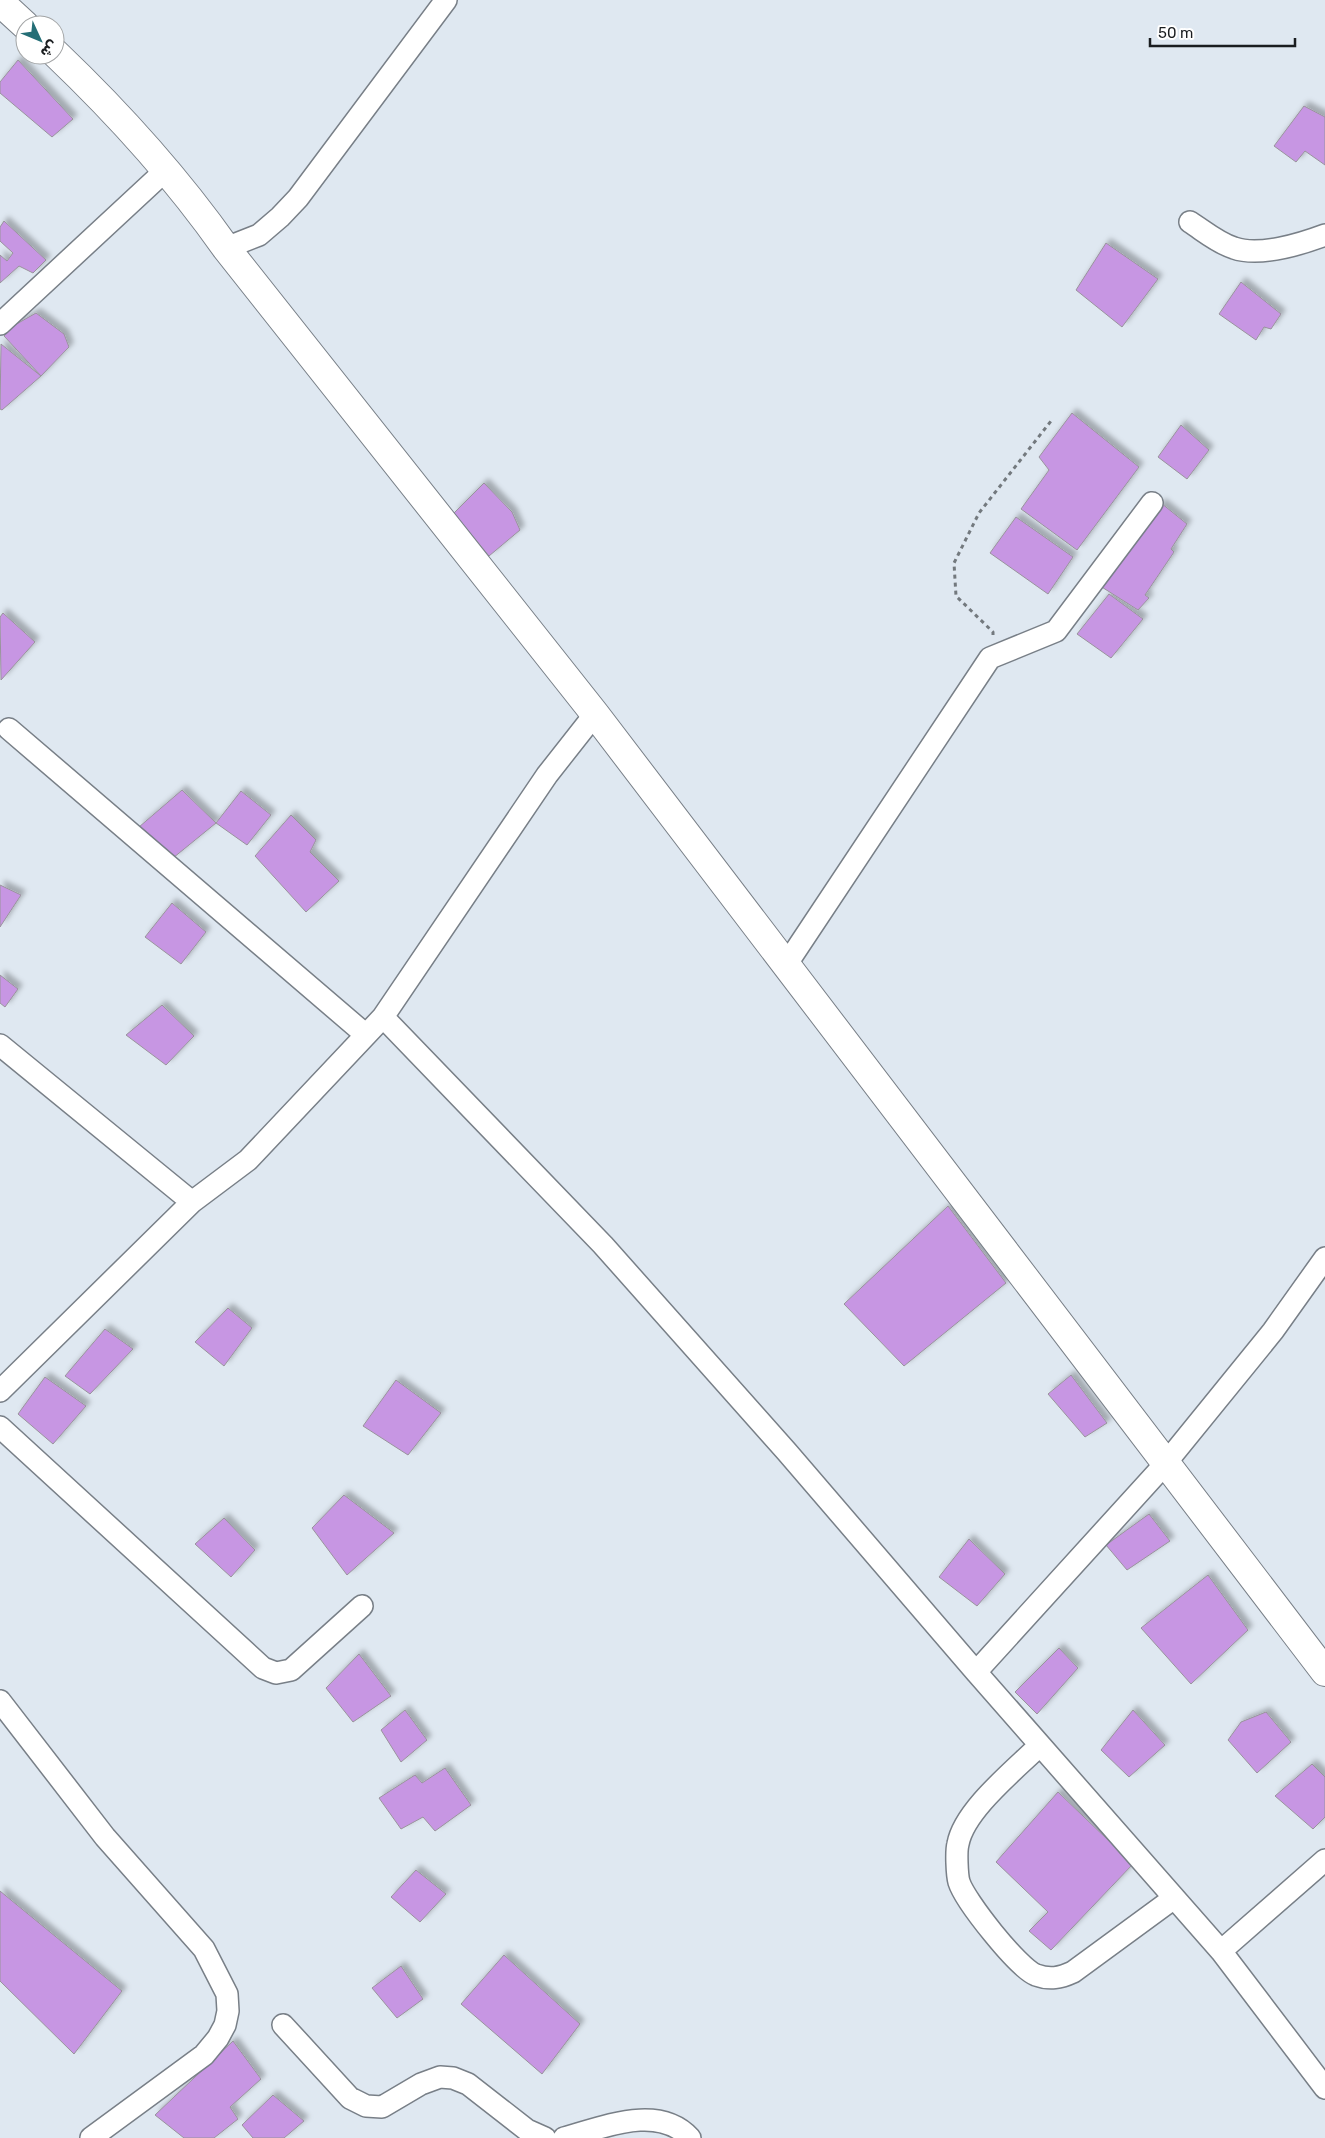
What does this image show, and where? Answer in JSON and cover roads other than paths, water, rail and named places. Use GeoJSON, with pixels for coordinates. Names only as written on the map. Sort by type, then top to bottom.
{"type":"FeatureCollection","features":[{"type":"Feature","properties":{"kind":"street"},"geometry":{"type":"LineString","coordinates":[[226,248],[259,235],[298,198],[446,0]]}},
{"type":"Feature","properties":{"kind":"street"},"geometry":{"type":"LineString","coordinates":[[0,2],[15,15]]}},
{"type":"Feature","properties":{"kind":"street"},"geometry":{"type":"LineString","coordinates":[[65,63],[167,169],[196,204],[226,248],[595,714],[1325,1672]]}},
{"type":"Feature","properties":{"kind":"street"},"geometry":{"type":"LineString","coordinates":[[0,324],[167,169]]}},
{"type":"Feature","properties":{"kind":"street"},"geometry":{"type":"LineString","coordinates":[[1190,222],[1228,246],[1247,251],[1298,244],[1325,235]]}},
{"type":"Feature","properties":{"kind":"street"},"geometry":{"type":"LineString","coordinates":[[786,965],[990,658],[1056,631],[1152,503]]}},
{"type":"Feature","properties":{"kind":"street"},"geometry":{"type":"LineString","coordinates":[[0,1391],[192,1202],[248,1160],[384,1016],[547,775],[595,714]]}},
{"type":"Feature","properties":{"kind":"street"},"geometry":{"type":"LineString","coordinates":[[9,729],[366,1035]]}},
{"type":"Feature","properties":{"kind":"street"},"geometry":{"type":"LineString","coordinates":[[384,1016],[603,1245],[787,1452],[976,1672],[1221,1951],[1325,2086]]}},
{"type":"Feature","properties":{"kind":"street"},"geometry":{"type":"LineString","coordinates":[[0,1045],[192,1202]]}},
{"type":"Feature","properties":{"kind":"street"},"geometry":{"type":"LineString","coordinates":[[976,1672],[1165,1464],[1273,1331],[1325,1258]]}},
{"type":"Feature","properties":{"kind":"street"},"geometry":{"type":"LineString","coordinates":[[0,1427],[262,1668],[276,1673],[291,1670],[362,1606]]}},
{"type":"Feature","properties":{"kind":"street"},"geometry":{"type":"LineString","coordinates":[[0,1701],[105,1837],[204,1949],[227,1994],[228,2011],[225,2026],[204,2055],[91,2138]]}},
{"type":"Feature","properties":{"kind":"street"},"geometry":{"type":"LineString","coordinates":[[1040,1745],[984,1799],[968,1822],[958,1844],[959,1882],[978,1916],[1025,1967],[1034,1974],[1058,1978],[1073,1972],[1174,1898]]}},
{"type":"Feature","properties":{"kind":"street"},"geometry":{"type":"LineString","coordinates":[[1221,1951],[1325,1860]]}},
{"type":"Feature","properties":{"kind":"street"},"geometry":{"type":"LineString","coordinates":[[283,2025],[350,2098],[366,2106],[382,2107],[421,2084],[440,2077],[453,2078],[468,2084],[527,2130],[545,2138]]}},
{"type":"Feature","properties":{"kind":"street"},"geometry":{"type":"LineString","coordinates":[[564,2138],[623,2122],[650,2120],[667,2122],[690,2138]]}}]}
